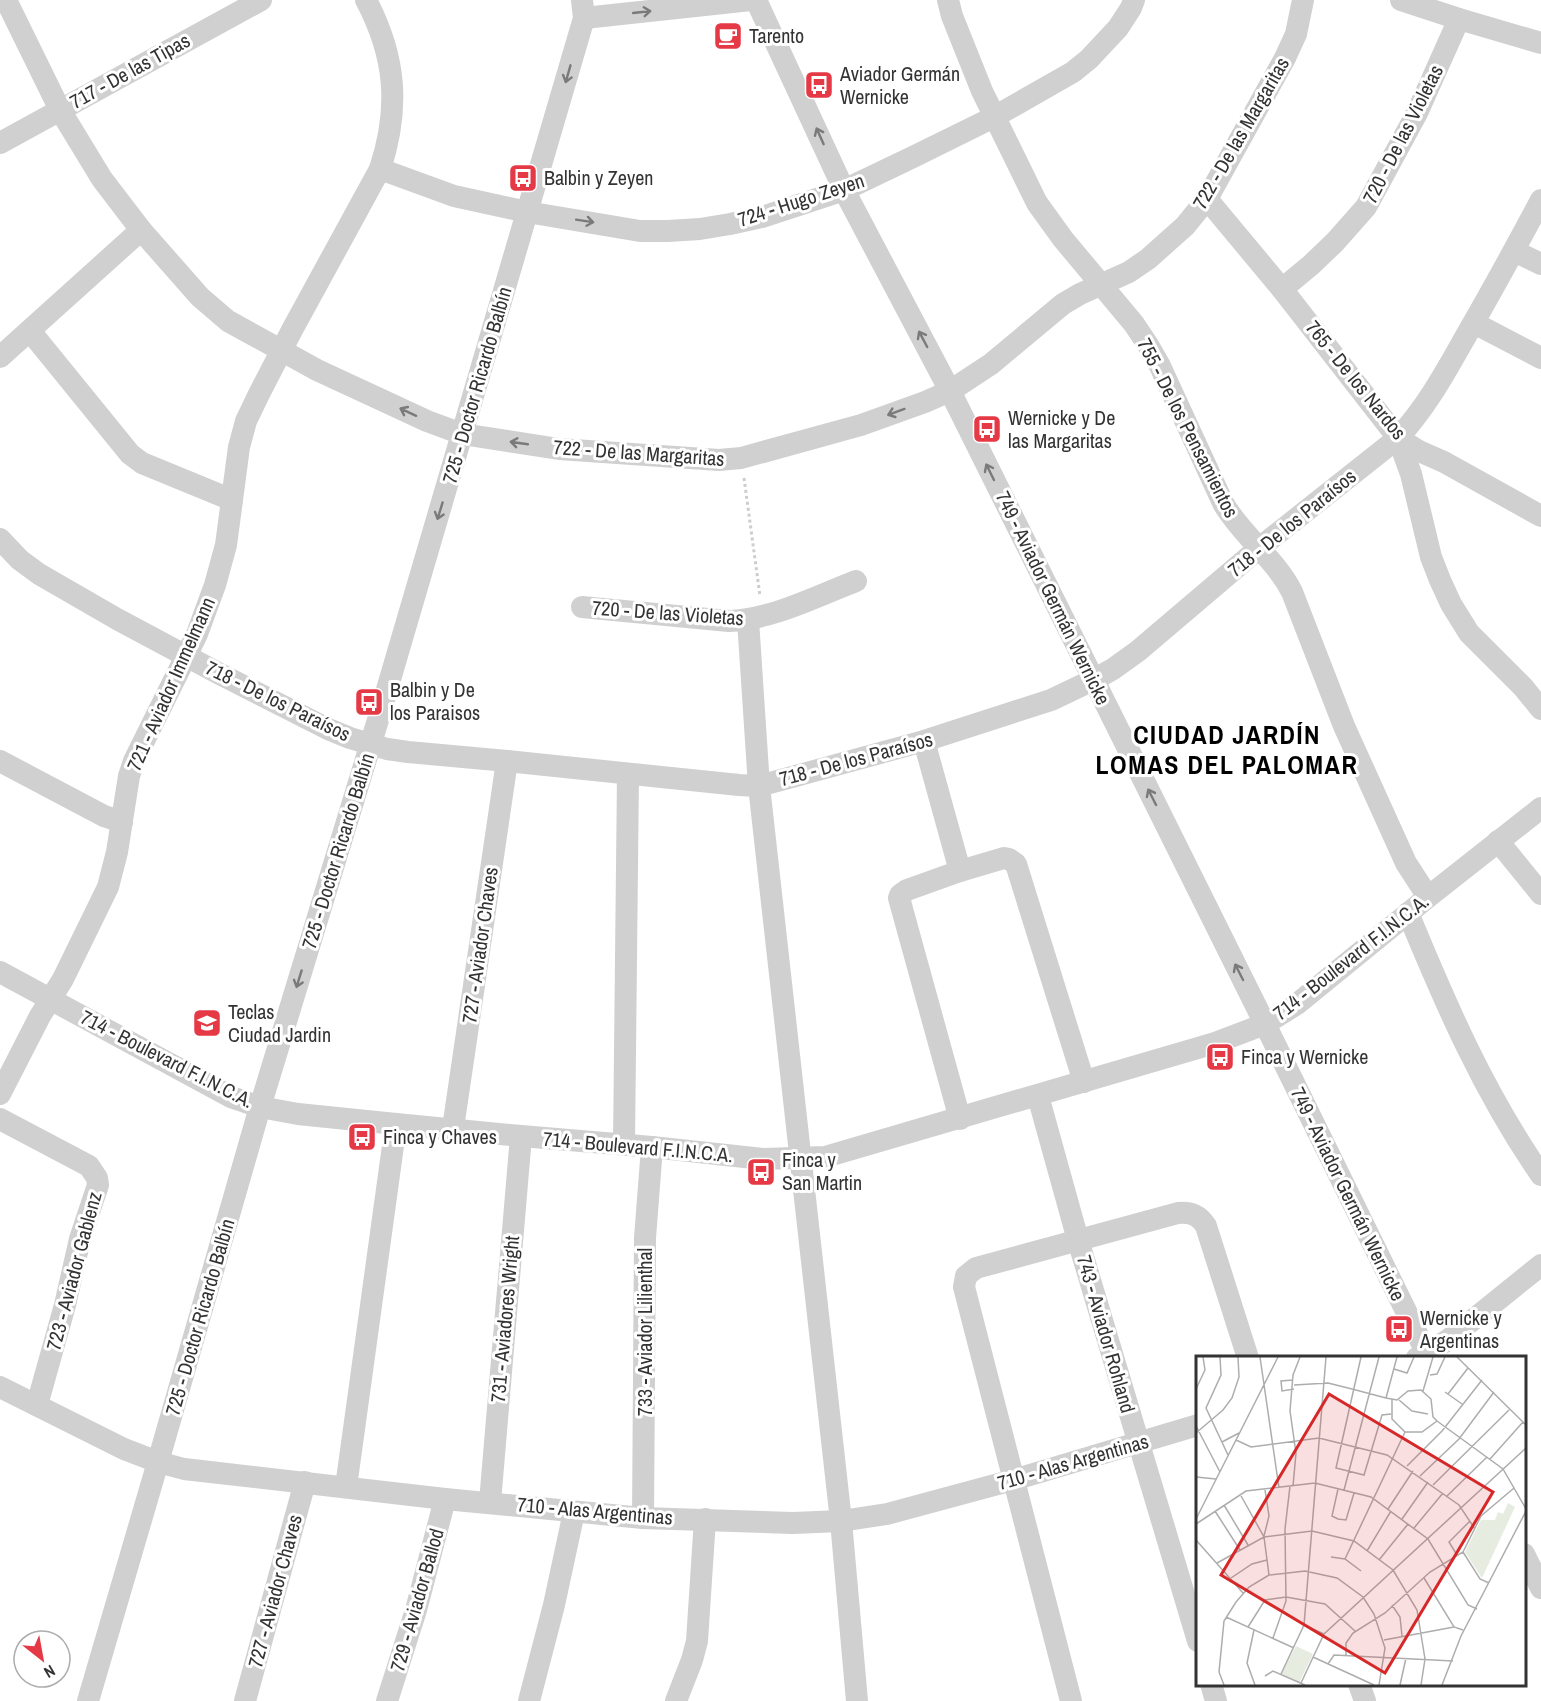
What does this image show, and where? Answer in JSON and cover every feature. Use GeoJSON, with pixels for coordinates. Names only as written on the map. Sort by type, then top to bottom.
{"type":"FeatureCollection","features":[{"type":"Feature","properties":{"kind":"street","name":"722 - De las Margaritas"},"geometry":{"type":"LineString","coordinates":[[6,0],[60,110],[102,179],[141,230],[200,297],[228,321],[317,369],[417,416],[462,434],[569,449],[719,460],[741,458],[861,425],[950,391],[991,364],[1063,304],[1129,272],[1148,259],[1185,226],[1207,199],[1296,34],[1303,0]]}},
{"type":"Feature","properties":{"kind":"street","name":"717 - De las Tipas"},"geometry":{"type":"LineString","coordinates":[[0,143],[261,0]]}},
{"type":"Feature","properties":{"kind":"street","name":"721 - Aviador Immelmann"},"geometry":{"type":"LineString","coordinates":[[0,1094],[40,1016],[63,979],[108,886],[113,870],[129,776],[134,761],[197,634],[215,585],[226,545],[239,447],[246,421],[258,394],[380,169],[388,139],[393,100],[391,73],[387,48],[378,22],[366,0]]}},
{"type":"Feature","properties":{"kind":"street"},"geometry":{"type":"LineString","coordinates":[[583,9],[751,0]]}},
{"type":"Feature","properties":{"kind":"street","name":"749 - Aviador Germán Wernicke"},"geometry":{"type":"LineString","coordinates":[[756,0],[844,190],[950,391],[1265,1024],[1424,1356]]}},
{"type":"Feature","properties":{"kind":"street","name":"755 - De los Pensamientos"},"geometry":{"type":"LineString","coordinates":[[948,0],[981,91],[1037,203],[1134,324],[1160,366],[1223,503],[1238,525],[1280,573],[1292,592],[1344,726],[1406,863],[1428,897]]}},
{"type":"Feature","properties":{"kind":"street","name":"724 - Hugo Zeyen"},"geometry":{"type":"LineString","coordinates":[[380,169],[454,196],[527,212],[640,231],[689,230],[762,217],[844,190],[994,117],[1073,72],[1089,59],[1118,28],[1134,0]]}},
{"type":"Feature","properties":{"kind":"street"},"geometry":{"type":"LineString","coordinates":[[1401,0],[1541,43]]}},
{"type":"Feature","properties":{"kind":"street","name":"725 - Doctor Ricardo Balbín"},"geometry":{"type":"LineString","coordinates":[[88,1701],[260,1107],[527,212],[583,9]]}},
{"type":"Feature","properties":{"kind":"street","name":"720 - De las Violetas"},"geometry":{"type":"LineString","coordinates":[[1282,289],[1311,266],[1366,207],[1417,113],[1459,19]]}},
{"type":"Feature","properties":{"kind":"street","name":"765 - De los Nardos"},"geometry":{"type":"LineString","coordinates":[[1207,199],[1282,289],[1398,438],[1541,516]]}},
{"type":"Feature","properties":{"kind":"street","name":"718 - De los Paraísos"},"geometry":{"type":"LineString","coordinates":[[0,539],[20,560],[39,574],[117,619],[328,729],[370,744],[408,752],[759,786],[924,741],[1051,700],[1113,669],[1138,651],[1258,549],[1398,438],[1415,419],[1430,399],[1474,323],[1541,200]]}},
{"type":"Feature","properties":{"kind":"street"},"geometry":{"type":"LineString","coordinates":[[0,357],[141,230]]}},
{"type":"Feature","properties":{"kind":"street"},"geometry":{"type":"LineString","coordinates":[[1514,251],[1541,264]]}},
{"type":"Feature","properties":{"kind":"street"},"geometry":{"type":"LineString","coordinates":[[1474,323],[1541,358]]}},
{"type":"Feature","properties":{"kind":"street"},"geometry":{"type":"LineString","coordinates":[[30,331],[130,454],[142,463],[232,500]]}},
{"type":"Feature","properties":{"kind":"street"},"geometry":{"type":"LineString","coordinates":[[1398,438],[1411,474],[1431,557],[1451,604],[1469,633],[1523,687],[1541,710]]}},
{"type":"Feature","properties":{"kind":"street","name":"720 - De las Violetas"},"geometry":{"type":"LineString","coordinates":[[582,607],[729,621],[748,620],[769,615],[856,581]]}},
{"type":"Feature","properties":{"kind":"street"},"geometry":{"type":"LineString","coordinates":[[748,620],[759,786],[841,1521],[857,1701]]}},
{"type":"Feature","properties":{"kind":"street"},"geometry":{"type":"LineString","coordinates":[[924,741],[960,871]]}},
{"type":"Feature","properties":{"kind":"street"},"geometry":{"type":"LineString","coordinates":[[0,761],[104,816],[122,822]]}},
{"type":"Feature","properties":{"kind":"street","name":"727 - Aviador Chaves"},"geometry":{"type":"LineString","coordinates":[[453,1128],[507,761]]}},
{"type":"Feature","properties":{"kind":"street"},"geometry":{"type":"LineString","coordinates":[[624,1145],[628,774]]}},
{"type":"Feature","properties":{"kind":"street","name":"714 - Boulevard F.I.N.C.A."},"geometry":{"type":"LineString","coordinates":[[0,972],[231,1097],[260,1107],[298,1114],[763,1159],[825,1157],[1215,1043],[1265,1024],[1297,1004],[1541,808]]}},
{"type":"Feature","properties":{"kind":"street"},"geometry":{"type":"LineString","coordinates":[[1498,841],[1541,894]]}},
{"type":"Feature","properties":{"kind":"street"},"geometry":{"type":"LineString","coordinates":[[960,1119],[899,902],[900,895],[907,890],[960,871],[1004,858],[1016,864],[1084,1082]]}},
{"type":"Feature","properties":{"kind":"street"},"geometry":{"type":"LineString","coordinates":[[1408,913],[1467,1050],[1501,1114],[1541,1175]]}},
{"type":"Feature","properties":{"kind":"street","name":"743 - Aviador Rohland"},"geometry":{"type":"LineString","coordinates":[[1038,1096],[1078,1240],[1196,1638]]}},
{"type":"Feature","properties":{"kind":"street","name":"723 - Aviador Gablenz"},"geometry":{"type":"LineString","coordinates":[[0,1119],[89,1166],[97,1178],[98,1185],[80,1239],[65,1305],[37,1405]]}},
{"type":"Feature","properties":{"kind":"street"},"geometry":{"type":"LineString","coordinates":[[346,1487],[396,1124]]}},
{"type":"Feature","properties":{"kind":"street","name":"731 - Aviadores Wright"},"geometry":{"type":"LineString","coordinates":[[490,1503],[521,1136]]}},
{"type":"Feature","properties":{"kind":"street","name":"733 - Aviador Lilienthal"},"geometry":{"type":"LineString","coordinates":[[643,1518],[645,1238],[652,1147]]}},
{"type":"Feature","properties":{"kind":"street"},"geometry":{"type":"LineString","coordinates":[[1071,1701],[964,1287],[966,1276],[976,1268],[1078,1240],[1178,1213],[1195,1214],[1206,1226],[1247,1356]]}},
{"type":"Feature","properties":{"kind":"street"},"geometry":{"type":"LineString","coordinates":[[1424,1356],[1448,1340],[1541,1265]]}},
{"type":"Feature","properties":{"kind":"street","name":"710 - Alas Argentinas"},"geometry":{"type":"LineString","coordinates":[[0,1388],[124,1449],[184,1469],[574,1512],[643,1518],[793,1523],[841,1521],[887,1514],[1013,1480],[1196,1425]]}},
{"type":"Feature","properties":{"kind":"street","name":"727 - Aviador Chaves"},"geometry":{"type":"LineString","coordinates":[[245,1701],[305,1482]]}},
{"type":"Feature","properties":{"kind":"street","name":"729 - Aviador Ballod"},"geometry":{"type":"LineString","coordinates":[[387,1701],[416,1610],[445,1499]]}},
{"type":"Feature","properties":{"kind":"street"},"geometry":{"type":"LineString","coordinates":[[529,1701],[554,1605],[574,1512]]}},
{"type":"Feature","properties":{"kind":"street"},"geometry":{"type":"LineString","coordinates":[[676,1701],[693,1660],[697,1641],[705,1519]]}},
{"type":"Feature","properties":{"kind":"street"},"geometry":{"type":"LineString","coordinates":[[1526,1558],[1541,1588]]}},
{"type":"Feature","properties":{"kind":"street"},"geometry":{"type":"LineString","coordinates":[[1212,1686],[1216,1701]]}},
{"type":"Feature","properties":{"kind":"street"},"geometry":{"type":"LineString","coordinates":[[1360,1686],[1365,1701]]}},
{"type":"Feature","properties":{"kind":"path"},"geometry":{"type":"LineString","coordinates":[[741,458],[761,595],[748,620]]}},
{"type":"Feature","properties":{"kind":"place","name":"Tarento"},"geometry":{"type":"Point","coordinates":[728,36]}},
{"type":"Feature","properties":{"kind":"place","name":"Aviador Germán Wernicke"},"geometry":{"type":"Point","coordinates":[819,85]}},
{"type":"Feature","properties":{"kind":"place","name":"Balbin y Zeyen"},"geometry":{"type":"Point","coordinates":[523,178]}},
{"type":"Feature","properties":{"kind":"place","name":"Wernicke y De las Margaritas"},"geometry":{"type":"Point","coordinates":[987,429]}},
{"type":"Feature","properties":{"kind":"place","name":"Balbin y De los Paraisos"},"geometry":{"type":"Point","coordinates":[369,702]}},
{"type":"Feature","properties":{"kind":"place","name":"Teclas Ciudad Jardin"},"geometry":{"type":"Point","coordinates":[207,1023]}},
{"type":"Feature","properties":{"kind":"place","name":"Finca y Wernicke"},"geometry":{"type":"Point","coordinates":[1220,1057]}},
{"type":"Feature","properties":{"kind":"place","name":"Finca y Chaves"},"geometry":{"type":"Point","coordinates":[362,1137]}},
{"type":"Feature","properties":{"kind":"place","name":"Finca y San Martin"},"geometry":{"type":"Point","coordinates":[761,1172]}},
{"type":"Feature","properties":{"kind":"place","name":"Wernicke y Argentinas"},"geometry":{"type":"Point","coordinates":[1399,1329]}},
{"type":"Feature","properties":{"kind":"district","name":"CIUDAD JARDÍN LOMAS DEL PALOMAR"},"geometry":{"type":"Point","coordinates":[1227,750]}}]}
